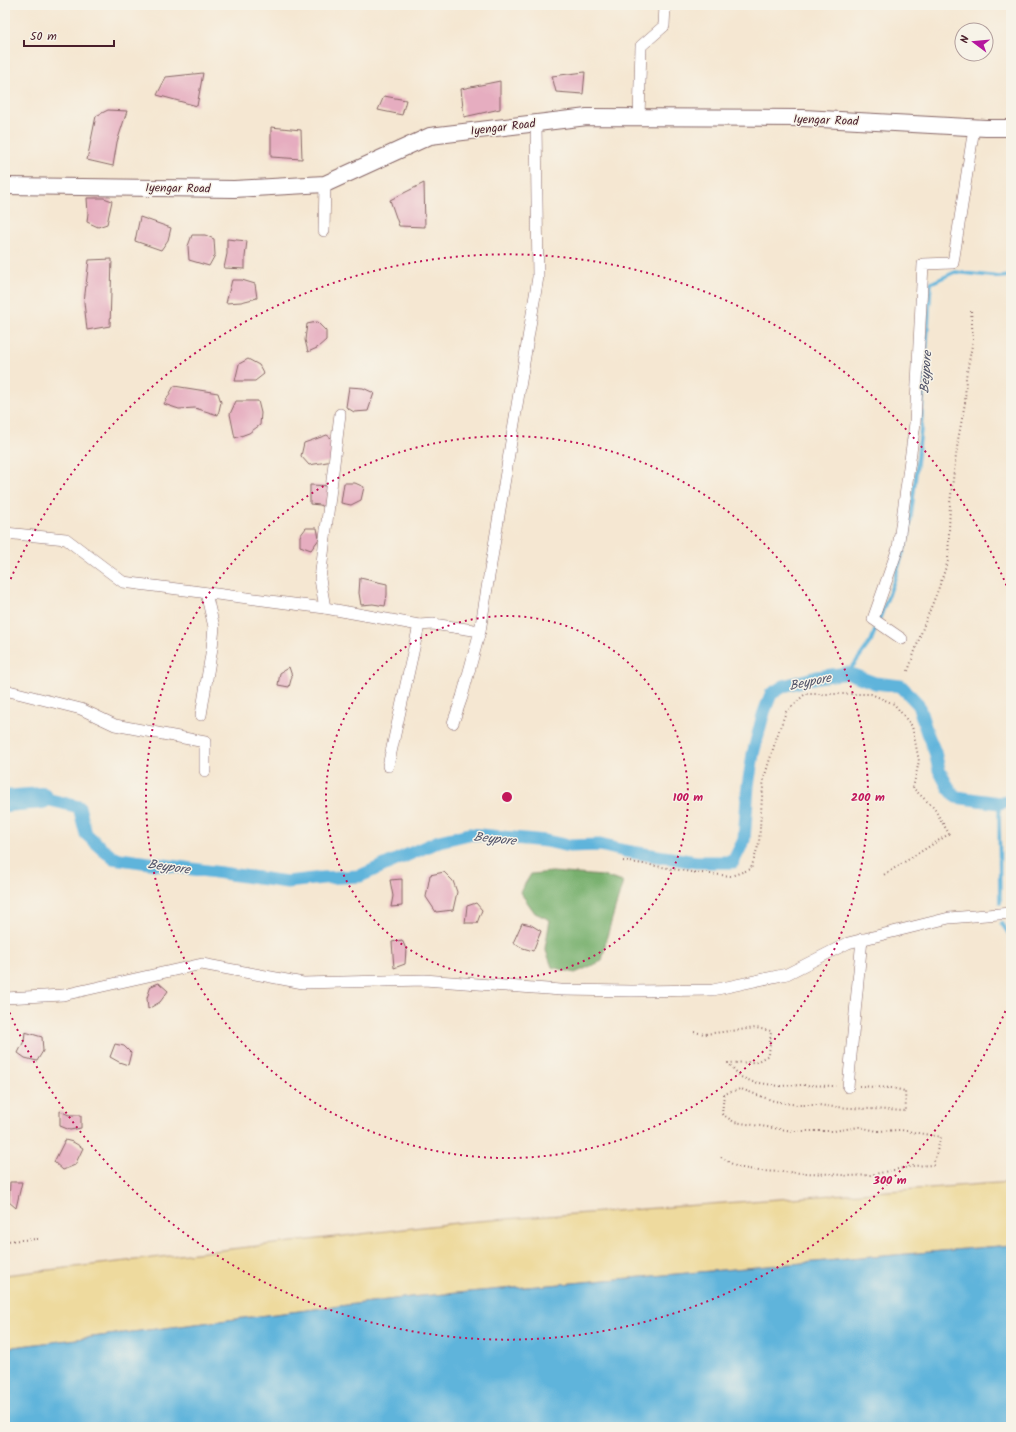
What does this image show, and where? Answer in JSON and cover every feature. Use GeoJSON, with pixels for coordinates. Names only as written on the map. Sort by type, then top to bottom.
{"type":"FeatureCollection","features":[{"type":"Feature","properties":{"kind":"main road","name":"Iyengar Road"},"geometry":{"type":"LineString","coordinates":[[5,186],[234,189],[325,184],[430,136],[587,118],[803,118],[974,128],[1011,128]]}},
{"type":"Feature","properties":{"kind":"street"},"geometry":{"type":"LineString","coordinates":[[639,118],[641,46],[664,26],[665,5]]}},
{"type":"Feature","properties":{"kind":"street"},"geometry":{"type":"LineString","coordinates":[[453,723],[462,697],[480,631],[538,277],[536,123]]}},
{"type":"Feature","properties":{"kind":"street"},"geometry":{"type":"LineString","coordinates":[[902,639],[873,619],[898,548],[915,424],[923,264],[953,263],[974,128]]}},
{"type":"Feature","properties":{"kind":"street"},"geometry":{"type":"LineString","coordinates":[[324,231],[325,184]]}},
{"type":"Feature","properties":{"kind":"street"},"geometry":{"type":"LineString","coordinates":[[325,608],[320,579],[340,414]]}},
{"type":"Feature","properties":{"kind":"street"},"geometry":{"type":"LineString","coordinates":[[5,533],[66,539],[123,582],[325,608],[419,625],[433,624],[480,631]]}},
{"type":"Feature","properties":{"kind":"street"},"geometry":{"type":"LineString","coordinates":[[201,715],[214,627],[206,593]]}},
{"type":"Feature","properties":{"kind":"street"},"geometry":{"type":"LineString","coordinates":[[388,766],[419,625]]}},
{"type":"Feature","properties":{"kind":"street"},"geometry":{"type":"LineString","coordinates":[[5,690],[81,709],[115,725],[204,742],[205,771]]}},
{"type":"Feature","properties":{"kind":"street"},"geometry":{"type":"LineString","coordinates":[[5,998],[63,995],[202,964],[303,983],[424,980],[561,990],[713,990],[787,974],[848,943],[862,939],[949,918],[1011,913]]}},
{"type":"Feature","properties":{"kind":"street"},"geometry":{"type":"LineString","coordinates":[[848,1087],[862,939]]}},
{"type":"Feature","properties":{"kind":"path"},"geometry":{"type":"LineString","coordinates":[[908,671],[948,561],[950,503],[958,440],[965,403],[966,378],[972,340],[971,310]]}},
{"type":"Feature","properties":{"kind":"path"},"geometry":{"type":"LineString","coordinates":[[623,861],[650,864],[691,872],[731,876],[751,869],[759,843],[764,778],[786,712],[805,694],[871,694],[894,704],[912,726],[919,762],[912,788],[934,808],[949,834],[882,876]]}},
{"type":"Feature","properties":{"kind":"path"},"geometry":{"type":"LineString","coordinates":[[694,1032],[705,1034],[756,1028],[771,1030],[769,1055],[756,1062],[728,1063],[741,1077],[753,1082],[779,1086],[863,1086],[905,1091],[906,1111],[797,1105],[774,1101],[741,1089],[724,1094],[722,1114],[734,1122],[779,1129],[814,1132],[834,1131],[859,1127],[877,1131],[901,1130],[941,1137],[934,1165],[913,1166],[870,1175],[851,1176],[759,1171],[737,1167],[721,1157]]}},
{"type":"Feature","properties":{"kind":"path"},"geometry":{"type":"LineString","coordinates":[[5,1241],[38,1239]]}},
{"type":"Feature","properties":{"kind":"green space"},"geometry":{"type":"Polygon","coordinates":[[[552,872],[603,876],[623,882],[607,936],[602,961],[575,973],[552,967],[545,948],[550,920],[535,913],[520,892],[531,874],[552,872]]]}},
{"type":"Feature","properties":{"kind":"sand"},"geometry":{"type":"Polygon","coordinates":[[[1011,1182],[1011,1245],[411,1297],[5,1348],[5,1275],[465,1222],[1011,1182]]]}},
{"type":"Feature","properties":{"kind":"water"},"geometry":{"type":"Polygon","coordinates":[[[1011,1245],[1011,1427],[5,1427],[5,1348],[411,1297],[1011,1245]]]}},
{"type":"Feature","properties":{"kind":"building"},"geometry":{"type":"Polygon","coordinates":[[[585,72],[583,94],[556,92],[552,76],[585,72]]]}},
{"type":"Feature","properties":{"kind":"building"},"geometry":{"type":"Polygon","coordinates":[[[203,73],[197,106],[157,95],[166,77],[203,73]]]}},
{"type":"Feature","properties":{"kind":"building"},"geometry":{"type":"Polygon","coordinates":[[[500,81],[500,109],[464,117],[461,89],[500,81]]]}},
{"type":"Feature","properties":{"kind":"building"},"geometry":{"type":"Polygon","coordinates":[[[384,96],[406,100],[402,115],[378,110],[384,96]]]}},
{"type":"Feature","properties":{"kind":"building"},"geometry":{"type":"Polygon","coordinates":[[[108,110],[127,111],[117,142],[113,166],[87,160],[96,116],[108,110]]]}},
{"type":"Feature","properties":{"kind":"building"},"geometry":{"type":"Polygon","coordinates":[[[271,127],[301,130],[302,159],[271,157],[271,127]]]}},
{"type":"Feature","properties":{"kind":"building"},"geometry":{"type":"Polygon","coordinates":[[[424,183],[425,227],[399,226],[390,200],[424,183]]]}},
{"type":"Feature","properties":{"kind":"building"},"geometry":{"type":"Polygon","coordinates":[[[87,198],[104,198],[112,201],[107,224],[98,227],[87,222],[87,198]]]}},
{"type":"Feature","properties":{"kind":"building"},"geometry":{"type":"Polygon","coordinates":[[[140,217],[171,228],[168,240],[161,250],[135,241],[140,217]]]}},
{"type":"Feature","properties":{"kind":"building"},"geometry":{"type":"Polygon","coordinates":[[[192,235],[205,235],[214,239],[215,255],[209,266],[189,260],[188,246],[192,235]]]}},
{"type":"Feature","properties":{"kind":"building"},"geometry":{"type":"Polygon","coordinates":[[[227,239],[247,241],[245,269],[224,268],[227,254],[227,239]]]}},
{"type":"Feature","properties":{"kind":"building"},"geometry":{"type":"Polygon","coordinates":[[[112,259],[110,326],[87,330],[84,302],[89,260],[112,259]]]}},
{"type":"Feature","properties":{"kind":"building"},"geometry":{"type":"Polygon","coordinates":[[[232,280],[242,280],[255,284],[257,298],[241,302],[226,303],[232,280]]]}},
{"type":"Feature","properties":{"kind":"building"},"geometry":{"type":"Polygon","coordinates":[[[317,322],[326,331],[326,340],[317,348],[308,352],[305,340],[307,324],[317,322]]]}},
{"type":"Feature","properties":{"kind":"building"},"geometry":{"type":"Polygon","coordinates":[[[248,359],[259,365],[264,374],[255,381],[235,381],[239,364],[248,359]]]}},
{"type":"Feature","properties":{"kind":"building"},"geometry":{"type":"Polygon","coordinates":[[[174,386],[218,393],[221,402],[218,415],[195,408],[179,409],[164,404],[174,386]]]}},
{"type":"Feature","properties":{"kind":"building"},"geometry":{"type":"Polygon","coordinates":[[[349,387],[363,388],[374,393],[368,411],[354,412],[346,407],[349,387]]]}},
{"type":"Feature","properties":{"kind":"building"},"geometry":{"type":"Polygon","coordinates":[[[236,401],[258,401],[261,413],[260,425],[249,433],[235,438],[230,414],[236,401]]]}},
{"type":"Feature","properties":{"kind":"building"},"geometry":{"type":"Polygon","coordinates":[[[327,435],[335,441],[339,460],[309,465],[301,456],[304,443],[327,435]]]}},
{"type":"Feature","properties":{"kind":"building"},"geometry":{"type":"Polygon","coordinates":[[[344,483],[355,483],[364,487],[361,500],[351,505],[341,503],[344,483]]]}},
{"type":"Feature","properties":{"kind":"building"},"geometry":{"type":"Polygon","coordinates":[[[310,485],[333,486],[329,509],[320,505],[310,504],[310,485]]]}},
{"type":"Feature","properties":{"kind":"building"},"geometry":{"type":"Polygon","coordinates":[[[306,528],[317,528],[319,539],[311,550],[300,546],[300,536],[306,528]]]}},
{"type":"Feature","properties":{"kind":"building"},"geometry":{"type":"Polygon","coordinates":[[[360,578],[387,584],[385,606],[373,604],[361,605],[359,593],[360,578]]]}},
{"type":"Feature","properties":{"kind":"building"},"geometry":{"type":"Polygon","coordinates":[[[289,667],[292,676],[289,687],[278,685],[280,673],[289,667]]]}},
{"type":"Feature","properties":{"kind":"building"},"geometry":{"type":"Polygon","coordinates":[[[444,872],[453,881],[457,892],[453,910],[436,912],[426,897],[430,875],[444,872]]]}},
{"type":"Feature","properties":{"kind":"building"},"geometry":{"type":"Polygon","coordinates":[[[402,879],[402,906],[391,907],[393,896],[390,880],[402,879]]]}},
{"type":"Feature","properties":{"kind":"building"},"geometry":{"type":"Polygon","coordinates":[[[476,903],[482,910],[477,923],[465,923],[467,906],[476,903]]]}},
{"type":"Feature","properties":{"kind":"building"},"geometry":{"type":"Polygon","coordinates":[[[522,923],[531,925],[541,931],[533,951],[513,943],[522,923]]]}},
{"type":"Feature","properties":{"kind":"building"},"geometry":{"type":"Polygon","coordinates":[[[402,940],[406,949],[405,964],[394,968],[392,942],[402,940]]]}},
{"type":"Feature","properties":{"kind":"building"},"geometry":{"type":"Polygon","coordinates":[[[159,983],[168,991],[160,1002],[148,1009],[147,998],[151,986],[159,983]]]}},
{"type":"Feature","properties":{"kind":"building"},"geometry":{"type":"Polygon","coordinates":[[[25,1032],[42,1037],[43,1051],[37,1061],[25,1058],[18,1053],[24,1041],[25,1032]]]}},
{"type":"Feature","properties":{"kind":"building"},"geometry":{"type":"Polygon","coordinates":[[[115,1044],[124,1046],[131,1053],[128,1065],[110,1057],[115,1044]]]}},
{"type":"Feature","properties":{"kind":"building"},"geometry":{"type":"Polygon","coordinates":[[[60,1111],[69,1115],[81,1115],[81,1128],[70,1130],[60,1126],[60,1111]]]}},
{"type":"Feature","properties":{"kind":"building"},"geometry":{"type":"Polygon","coordinates":[[[65,1140],[73,1142],[83,1148],[75,1165],[63,1170],[54,1162],[65,1140]]]}},
{"type":"Feature","properties":{"kind":"building"},"geometry":{"type":"Polygon","coordinates":[[[10,1182],[22,1182],[16,1208],[9,1202],[10,1182]]]}},
{"type":"Feature","properties":{"kind":"waterway","name":"Beypore"},"geometry":{"type":"LineString","coordinates":[[848,673],[871,641],[894,581],[909,534],[921,429],[931,283],[955,272],[999,277],[1011,276]]}},
{"type":"Feature","properties":{"kind":"waterway","name":"Beypore"},"geometry":{"type":"LineString","coordinates":[[42,798],[79,807],[86,834],[113,858],[287,882],[360,876],[439,841],[469,834],[546,841],[569,846],[600,845],[625,851],[696,862],[733,862],[744,840],[748,786],[753,754],[763,715],[771,694],[784,686],[817,677],[848,673],[875,683],[901,686],[918,704],[935,752],[939,770],[948,787],[956,797],[999,803],[1011,800]]}},
{"type":"Feature","properties":{"kind":"waterway"},"geometry":{"type":"LineString","coordinates":[[5,801],[42,798]]}},
{"type":"Feature","properties":{"kind":"waterway"},"geometry":{"type":"LineString","coordinates":[[999,803],[1000,903]]}},
{"type":"Feature","properties":{"kind":"waterway"},"geometry":{"type":"LineString","coordinates":[[1001,923],[1011,937]]}},
{"type":"Feature","properties":{"kind":"waterway"},"geometry":{"type":"LineString","coordinates":[[1011,1064],[1011,1073]]}}]}
